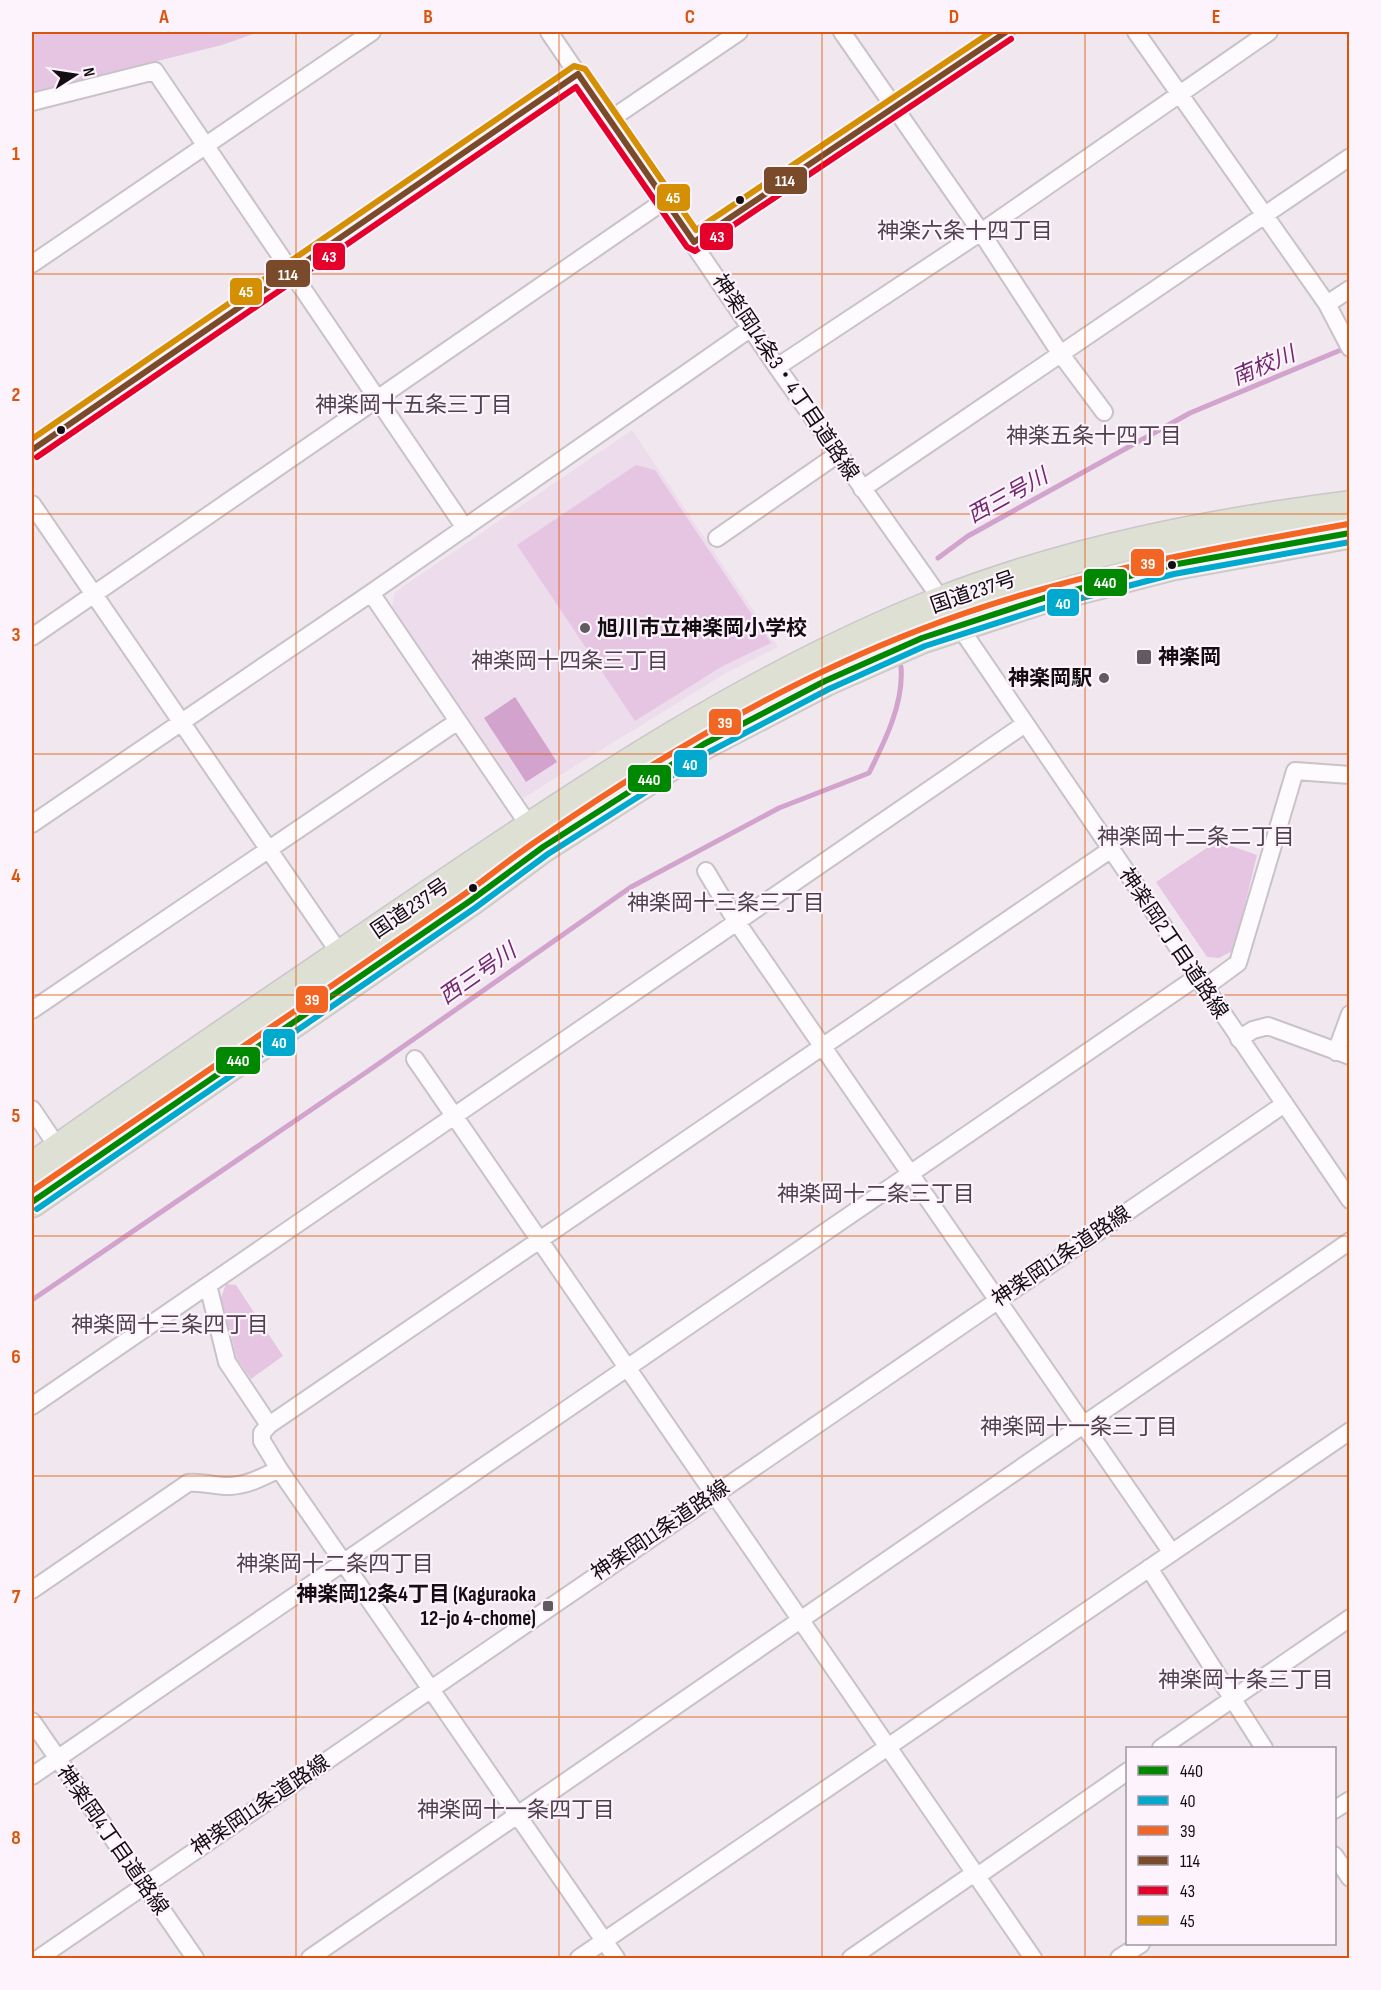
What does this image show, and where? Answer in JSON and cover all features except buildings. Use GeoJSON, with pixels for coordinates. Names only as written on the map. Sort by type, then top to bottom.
{"type":"FeatureCollection","features":[{"type":"Feature","properties":{"kind":"highway","name":"国道237号"},"geometry":{"type":"LineString","coordinates":[[951,614],[1047,567],[1150,541],[1262,517],[1350,506]]}},
{"type":"Feature","properties":{"kind":"highway","name":"国道237号"},"geometry":{"type":"LineString","coordinates":[[32,1202],[67,1160],[536,837],[687,726],[813,658],[951,614],[1044,598],[1172,565],[1350,533]]}},
{"type":"Feature","properties":{"kind":"highway","name":"国道237号"},"geometry":{"type":"LineString","coordinates":[[32,1168],[67,1160]]}},
{"type":"Feature","properties":{"kind":"street"},"geometry":{"type":"LineString","coordinates":[[32,264],[372,32]]}},
{"type":"Feature","properties":{"kind":"street","name":"神楽岡14条3・4丁目道路線"},"geometry":{"type":"LineString","coordinates":[[549,32],[611,119],[777,367],[951,614]]}},
{"type":"Feature","properties":{"kind":"street"},"geometry":{"type":"LineString","coordinates":[[611,119],[739,32]]}},
{"type":"Feature","properties":{"kind":"street"},"geometry":{"type":"LineString","coordinates":[[842,32],[981,232],[1060,353],[1104,412]]}},
{"type":"Feature","properties":{"kind":"street"},"geometry":{"type":"LineString","coordinates":[[694,242],[1006,32]]}},
{"type":"Feature","properties":{"kind":"street"},"geometry":{"type":"LineString","coordinates":[[1136,32],[1263,216],[1327,304],[1347,343]]}},
{"type":"Feature","properties":{"kind":"street"},"geometry":{"type":"LineString","coordinates":[[777,367],[981,232],[1269,32]]}},
{"type":"Feature","properties":{"kind":"street"},"geometry":{"type":"LineString","coordinates":[[32,102],[155,71],[465,528]]}},
{"type":"Feature","properties":{"kind":"street"},"geometry":{"type":"LineString","coordinates":[[32,450],[578,74]]}},
{"type":"Feature","properties":{"kind":"street"},"geometry":{"type":"LineString","coordinates":[[862,489],[1350,157]]}},
{"type":"Feature","properties":{"kind":"street"},"geometry":{"type":"LineString","coordinates":[[32,637],[664,201]]}},
{"type":"Feature","properties":{"kind":"street"},"geometry":{"type":"LineString","coordinates":[[1327,304],[1350,289]]}},
{"type":"Feature","properties":{"kind":"street"},"geometry":{"type":"LineString","coordinates":[[32,824],[465,528],[751,328]]}},
{"type":"Feature","properties":{"kind":"street"},"geometry":{"type":"LineString","coordinates":[[717,538],[838,454]]}},
{"type":"Feature","properties":{"kind":"street"},"geometry":{"type":"LineString","coordinates":[[32,504],[349,967]]}},
{"type":"Feature","properties":{"kind":"street"},"geometry":{"type":"LineString","coordinates":[[370,593],[536,837]]}},
{"type":"Feature","properties":{"kind":"street","name":"神楽岡2丁目道路線"},"geometry":{"type":"LineString","coordinates":[[951,614],[1283,1105],[1350,1200]]}},
{"type":"Feature","properties":{"kind":"street"},"geometry":{"type":"LineString","coordinates":[[32,1010],[458,721]]}},
{"type":"Feature","properties":{"kind":"street"},"geometry":{"type":"LineString","coordinates":[[32,1406],[1025,724]]}},
{"type":"Feature","properties":{"kind":"street"},"geometry":{"type":"LineString","coordinates":[[32,1776],[910,1174],[1201,982],[1238,963],[1295,771],[1350,776]]}},
{"type":"Feature","properties":{"kind":"street"},"geometry":{"type":"LineString","coordinates":[[616,1959],[279,1469],[261,1441],[262,1433],[270,1425],[824,1048],[1110,850]]}},
{"type":"Feature","properties":{"kind":"street"},"geometry":{"type":"LineString","coordinates":[[706,872],[736,921],[1172,1553]]}},
{"type":"Feature","properties":{"kind":"street"},"geometry":{"type":"LineString","coordinates":[[1239,1040],[1253,1030],[1268,1026],[1343,1054],[1350,1014]]}},
{"type":"Feature","properties":{"kind":"street"},"geometry":{"type":"LineString","coordinates":[[415,1059],[1033,1959]]}},
{"type":"Feature","properties":{"kind":"street","name":"神楽岡11条道路線"},"geometry":{"type":"LineString","coordinates":[[39,1959],[144,1884],[1283,1105]]}},
{"type":"Feature","properties":{"kind":"street"},"geometry":{"type":"LineString","coordinates":[[32,1109],[67,1160]]}},
{"type":"Feature","properties":{"kind":"street"},"geometry":{"type":"LineString","coordinates":[[310,1959],[1350,1241]]}},
{"type":"Feature","properties":{"kind":"street"},"geometry":{"type":"LineString","coordinates":[[207,1285],[227,1362],[270,1425]]}},
{"type":"Feature","properties":{"kind":"street"},"geometry":{"type":"LineString","coordinates":[[579,1959],[1350,1431]]}},
{"type":"Feature","properties":{"kind":"street"},"geometry":{"type":"LineString","coordinates":[[32,1590],[188,1483],[199,1481],[228,1486],[249,1483],[279,1469]]}},
{"type":"Feature","properties":{"kind":"street"},"geometry":{"type":"LineString","coordinates":[[1149,1568],[1263,1747]]}},
{"type":"Feature","properties":{"kind":"street"},"geometry":{"type":"LineString","coordinates":[[1164,1747],[1350,1618]]}},
{"type":"Feature","properties":{"kind":"street","name":"神楽岡4丁目道路線"},"geometry":{"type":"LineString","coordinates":[[32,1721],[195,1959]]}},
{"type":"Feature","properties":{"kind":"street"},"geometry":{"type":"LineString","coordinates":[[851,1959],[1126,1773]]}},
{"type":"Feature","properties":{"kind":"street"},"geometry":{"type":"LineString","coordinates":[[1336,1809],[1350,1800]]}},
{"type":"Feature","properties":{"kind":"street"},"geometry":{"type":"LineString","coordinates":[[1336,1857],[1350,1878]]}},
{"type":"Feature","properties":{"kind":"street"},"geometry":{"type":"LineString","coordinates":[[1119,1959],[1140,1945]]}},
{"type":"Feature","properties":{"kind":"shaded area"},"geometry":{"type":"Polygon","coordinates":[[[32,32],[259,32],[222,45],[32,92],[32,32]]]}},
{"type":"Feature","properties":{"kind":"shaded area","name":"旭川市立神楽岡小学校"},"geometry":{"type":"Polygon","coordinates":[[[632,430],[778,647],[726,673],[523,798],[392,608],[395,592],[632,430]]]}},
{"type":"Feature","properties":{"kind":"shaded area"},"geometry":{"type":"Polygon","coordinates":[[[636,465],[655,470],[771,643],[721,667],[635,721],[517,545],[636,465]]]}},
{"type":"Feature","properties":{"kind":"shaded area"},"geometry":{"type":"Polygon","coordinates":[[[515,697],[557,762],[526,782],[484,718],[515,697]]]}},
{"type":"Feature","properties":{"kind":"shaded area"},"geometry":{"type":"Polygon","coordinates":[[[1217,841],[1257,855],[1234,950],[1219,958],[1207,957],[1156,882],[1217,841]]]}},
{"type":"Feature","properties":{"kind":"shaded area"},"geometry":{"type":"Polygon","coordinates":[[[226,1284],[236,1285],[283,1356],[251,1379],[237,1359],[221,1298],[226,1284]]]}},
{"type":"Feature","properties":{"kind":"waterway","name":"西三号川"},"geometry":{"type":"LineString","coordinates":[[938,558],[968,536],[1190,413],[1348,347]]}},
{"type":"Feature","properties":{"kind":"waterway","name":"西三号川"},"geometry":{"type":"LineString","coordinates":[[32,1300],[371,1069],[631,887],[779,808],[869,773],[892,722],[900,694],[901,667]]}},
{"type":"Feature","properties":{"kind":"transit line","name":"45"},"geometry":{"type":"LineString","coordinates":[[32,439],[574,66],[585,69],[696,230],[991,32]]}},
{"type":"Feature","properties":{"kind":"transit line","name":"114"},"geometry":{"type":"LineString","coordinates":[[32,450],[578,74],[694,242],[1006,32]]}},
{"type":"Feature","properties":{"kind":"transit line","name":"43"},"geometry":{"type":"LineString","coordinates":[[37,457],[576,87],[687,247],[695,251],[1011,39]]}},
{"type":"Feature","properties":{"kind":"transit line","name":"39"},"geometry":{"type":"LineString","coordinates":[[32,1191],[628,780],[722,724],[819,673],[919,630],[1024,594],[1131,566],[1348,524]]}},
{"type":"Feature","properties":{"kind":"transit line","name":"440"},"geometry":{"type":"LineString","coordinates":[[32,1202],[470,901],[543,847],[704,744],[825,681],[922,638],[1044,598],[1172,565],[1350,533]]}},
{"type":"Feature","properties":{"kind":"transit line","name":"40"},"geometry":{"type":"LineString","coordinates":[[37,1209],[475,908],[548,854],[709,752],[829,689],[925,646],[1047,607],[1174,574],[1350,542]]}},
{"type":"Feature","properties":{"kind":"place","name":"旭川市立神楽岡小学校"},"geometry":{"type":"Point","coordinates":[585,628]}},
{"type":"Feature","properties":{"kind":"place","name":"神楽岡"},"geometry":{"type":"Point","coordinates":[1144,657]}},
{"type":"Feature","properties":{"kind":"place","name":"神楽岡駅"},"geometry":{"type":"Point","coordinates":[1104,678]}},
{"type":"Feature","properties":{"kind":"place","name":"神楽岡12条4丁目 (Kaguraoka 12-jo 4-chome)"},"geometry":{"type":"Point","coordinates":[548,1606]}},
{"type":"Feature","properties":{"kind":"district","name":"神楽六条十四丁目"},"geometry":{"type":"Point","coordinates":[965,230]}},
{"type":"Feature","properties":{"kind":"district","name":"神楽岡十五条三丁目"},"geometry":{"type":"Point","coordinates":[414,404]}},
{"type":"Feature","properties":{"kind":"district","name":"神楽五条十四丁目"},"geometry":{"type":"Point","coordinates":[1094,435]}},
{"type":"Feature","properties":{"kind":"district","name":"神楽岡十四条三丁目"},"geometry":{"type":"Point","coordinates":[570,660]}},
{"type":"Feature","properties":{"kind":"district","name":"神楽岡十二条二丁目"},"geometry":{"type":"Point","coordinates":[1196,836]}},
{"type":"Feature","properties":{"kind":"district","name":"神楽岡十三条三丁目"},"geometry":{"type":"Point","coordinates":[726,902]}},
{"type":"Feature","properties":{"kind":"district","name":"神楽岡十二条三丁目"},"geometry":{"type":"Point","coordinates":[876,1193]}},
{"type":"Feature","properties":{"kind":"district","name":"神楽岡十三条四丁目"},"geometry":{"type":"Point","coordinates":[170,1324]}},
{"type":"Feature","properties":{"kind":"district","name":"神楽岡十一条三丁目"},"geometry":{"type":"Point","coordinates":[1079,1426]}},
{"type":"Feature","properties":{"kind":"district","name":"神楽岡十二条四丁目"},"geometry":{"type":"Point","coordinates":[335,1563]}},
{"type":"Feature","properties":{"kind":"district","name":"神楽岡十条三丁目"},"geometry":{"type":"Point","coordinates":[1246,1679]}},
{"type":"Feature","properties":{"kind":"district","name":"神楽岡十一条四丁目"},"geometry":{"type":"Point","coordinates":[516,1809]}},
{"type":"Feature","properties":{"kind":"water label","name":"南校川"},"geometry":{"type":"Point","coordinates":[1263,365]}}]}
